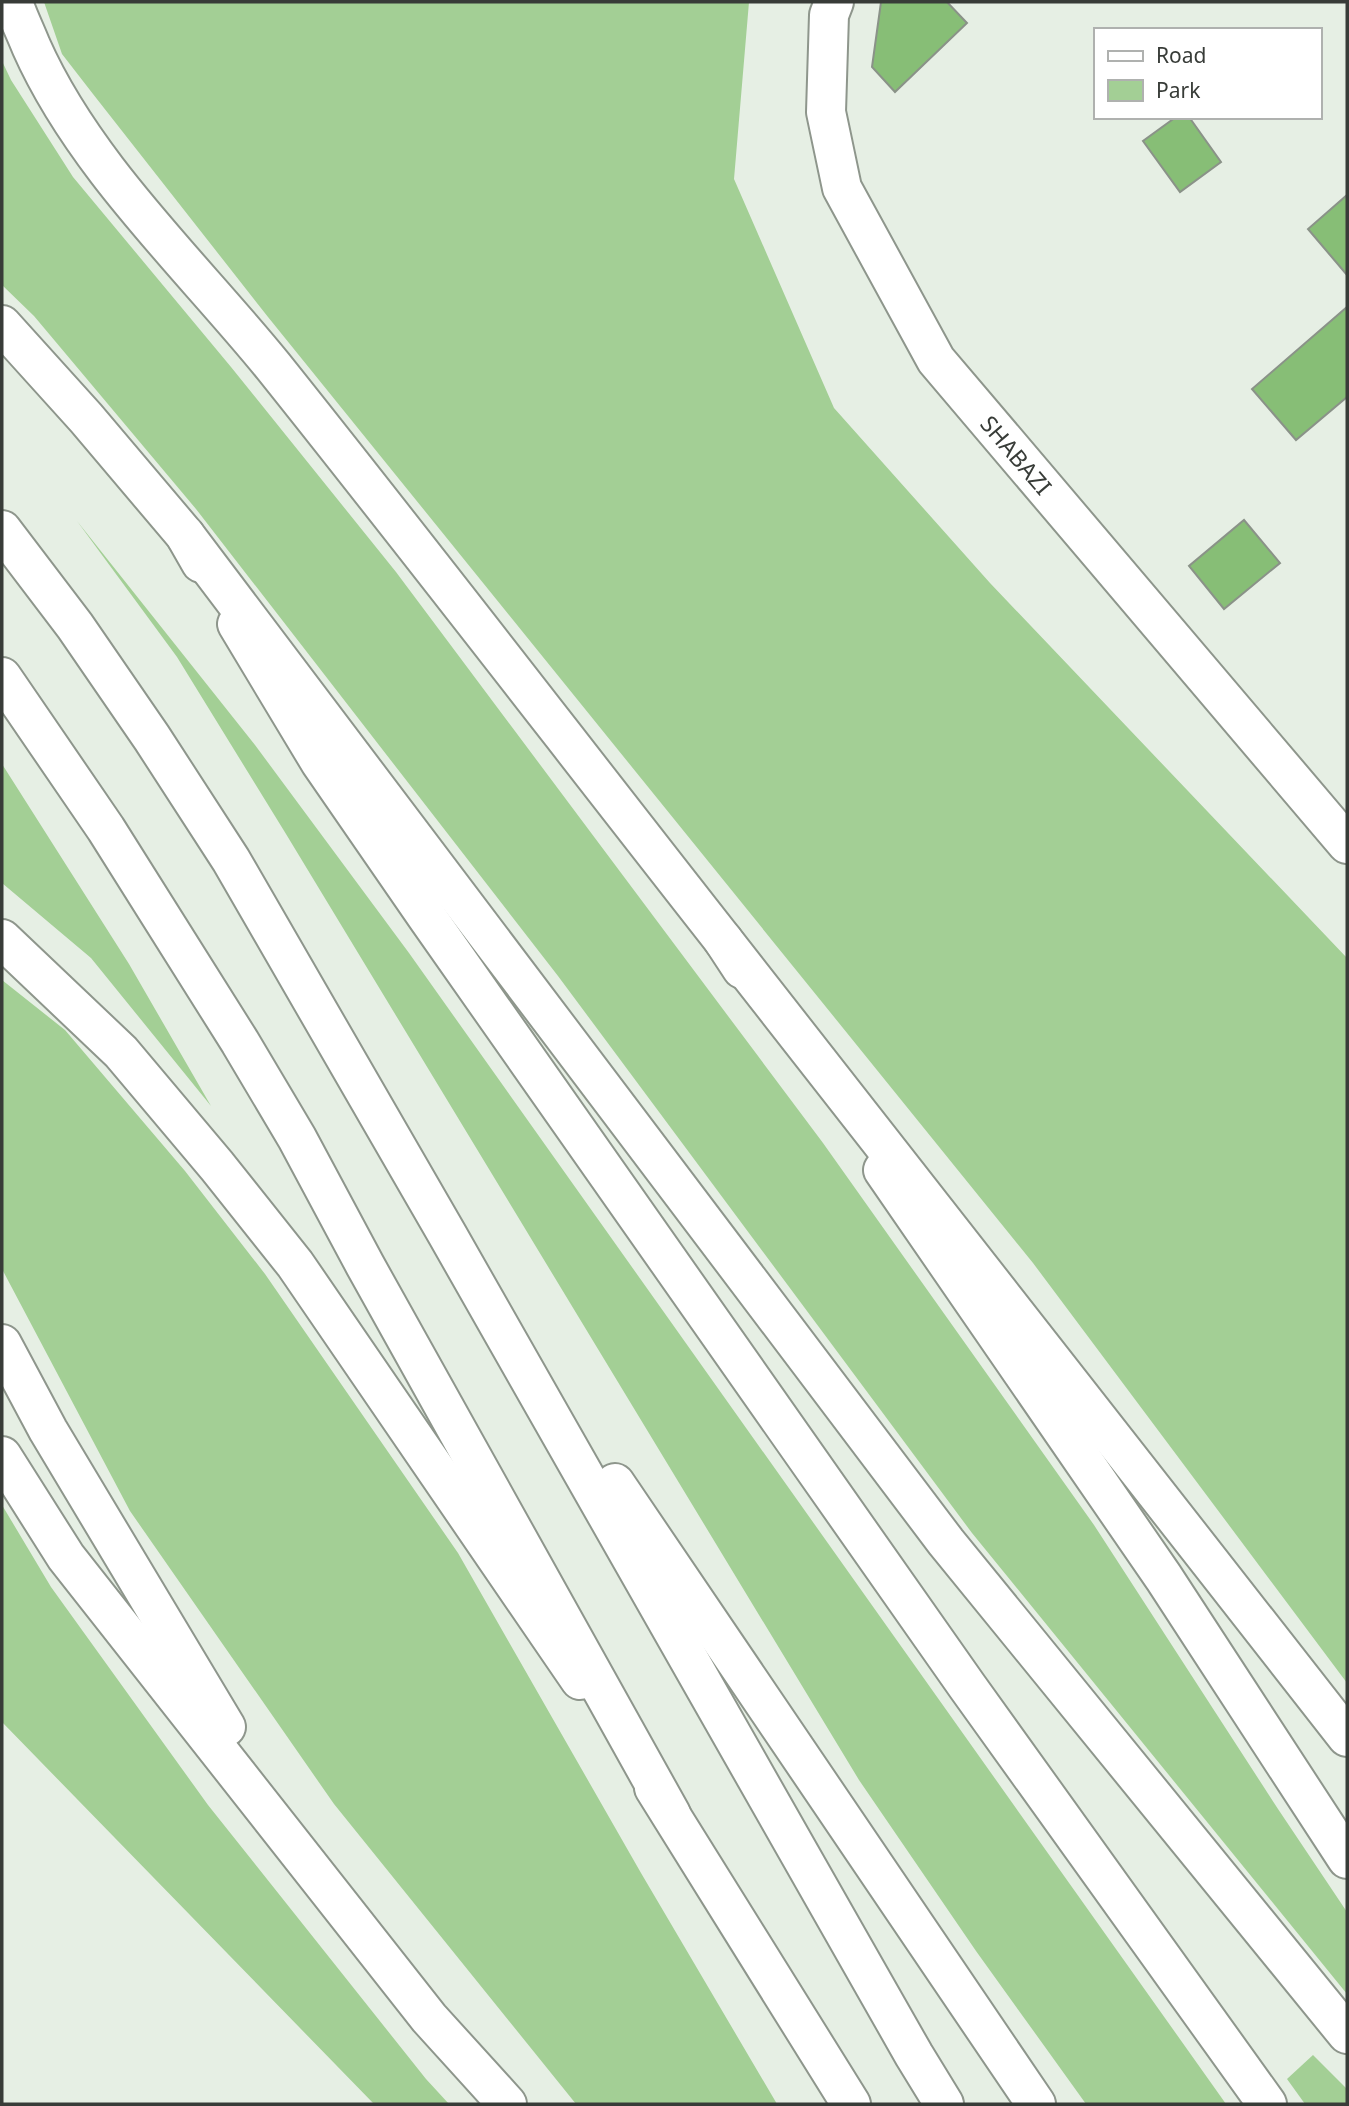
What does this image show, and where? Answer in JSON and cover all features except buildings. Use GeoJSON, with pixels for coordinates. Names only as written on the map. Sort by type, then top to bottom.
{"type":"FeatureCollection","features":[{"type":"Feature","properties":{"kind":"main road"},"geometry":{"type":"LineString","coordinates":[[13,2],[40,65],[66,113],[131,201],[265,357],[353,466],[1347,1737]]}},
{"type":"Feature","properties":{"kind":"main road","name":"SHABAZI"},"geometry":{"type":"LineString","coordinates":[[834,2],[829,15],[826,112],[842,188],[936,360],[1347,844]]}},
{"type":"Feature","properties":{"kind":"main road"},"geometry":{"type":"LineString","coordinates":[[2,325],[86,418],[185,535],[946,1542],[1347,2034]]}},
{"type":"Feature","properties":{"kind":"main road"},"geometry":{"type":"LineString","coordinates":[[2,530],[75,626],[231,860],[944,2104]]}},
{"type":"Feature","properties":{"kind":"main road"},"geometry":{"type":"LineString","coordinates":[[185,535],[265,674],[320,762],[959,1674],[1268,2104]]}},
{"type":"Feature","properties":{"kind":"main road"},"geometry":{"type":"LineString","coordinates":[[2,677],[106,830],[298,1138],[365,1265],[671,1814]]}},
{"type":"Feature","properties":{"kind":"main road"},"geometry":{"type":"LineString","coordinates":[[2,939],[121,1052],[295,1264],[671,1814],[851,2104]]}},
{"type":"Feature","properties":{"kind":"main road"},"geometry":{"type":"LineString","coordinates":[[723,940],[1156,1567],[1347,1859]]}},
{"type":"Feature","properties":{"kind":"main road"},"geometry":{"type":"LineString","coordinates":[[447,1234],[1036,2104]]}},
{"type":"Feature","properties":{"kind":"main road"},"geometry":{"type":"LineString","coordinates":[[2,1344],[48,1430],[278,1815],[346,1914]]}},
{"type":"Feature","properties":{"kind":"main road"},"geometry":{"type":"LineString","coordinates":[[2,1456],[66,1557],[429,2018],[506,2104]]}},
{"type":"Feature","properties":{"kind":"green space"},"geometry":{"type":"Polygon","coordinates":[[[44,2],[749,2],[734,179],[834,408],[990,583],[1347,958],[1347,1683],[1033,1263],[268,317],[93,94],[62,54],[44,2]]]}},
{"type":"Feature","properties":{"kind":"green space"},"geometry":{"type":"Polygon","coordinates":[[[2,61],[11,80],[73,177],[396,572],[823,1143],[1094,1525],[1347,1912],[1347,1994],[972,1533],[558,976],[196,509],[34,316],[2,285],[2,61]]]}},
{"type":"Feature","properties":{"kind":"green space"},"geometry":{"type":"Polygon","coordinates":[[[77,521],[255,745],[409,953],[1226,2104],[1086,2104],[976,1951],[859,1780],[177,657],[77,521]]]}},
{"type":"Feature","properties":{"kind":"green space"},"geometry":{"type":"Polygon","coordinates":[[[2,764],[129,964],[211,1106],[91,958],[2,883],[2,764]]]}},
{"type":"Feature","properties":{"kind":"green space"},"geometry":{"type":"Polygon","coordinates":[[[2,980],[65,1030],[185,1171],[265,1274],[458,1553],[777,2104],[576,2104],[334,1804],[130,1511],[2,1269],[2,980]]]}},
{"type":"Feature","properties":{"kind":"green space"},"geometry":{"type":"Polygon","coordinates":[[[2,1505],[51,1587],[208,1805],[426,2079],[449,2104],[374,2104],[2,1722],[2,1505]]]}},
{"type":"Feature","properties":{"kind":"green space"},"geometry":{"type":"Polygon","coordinates":[[[1313,2055],[1347,2089],[1347,2104],[1305,2104],[1287,2079],[1313,2055]]]}}]}
